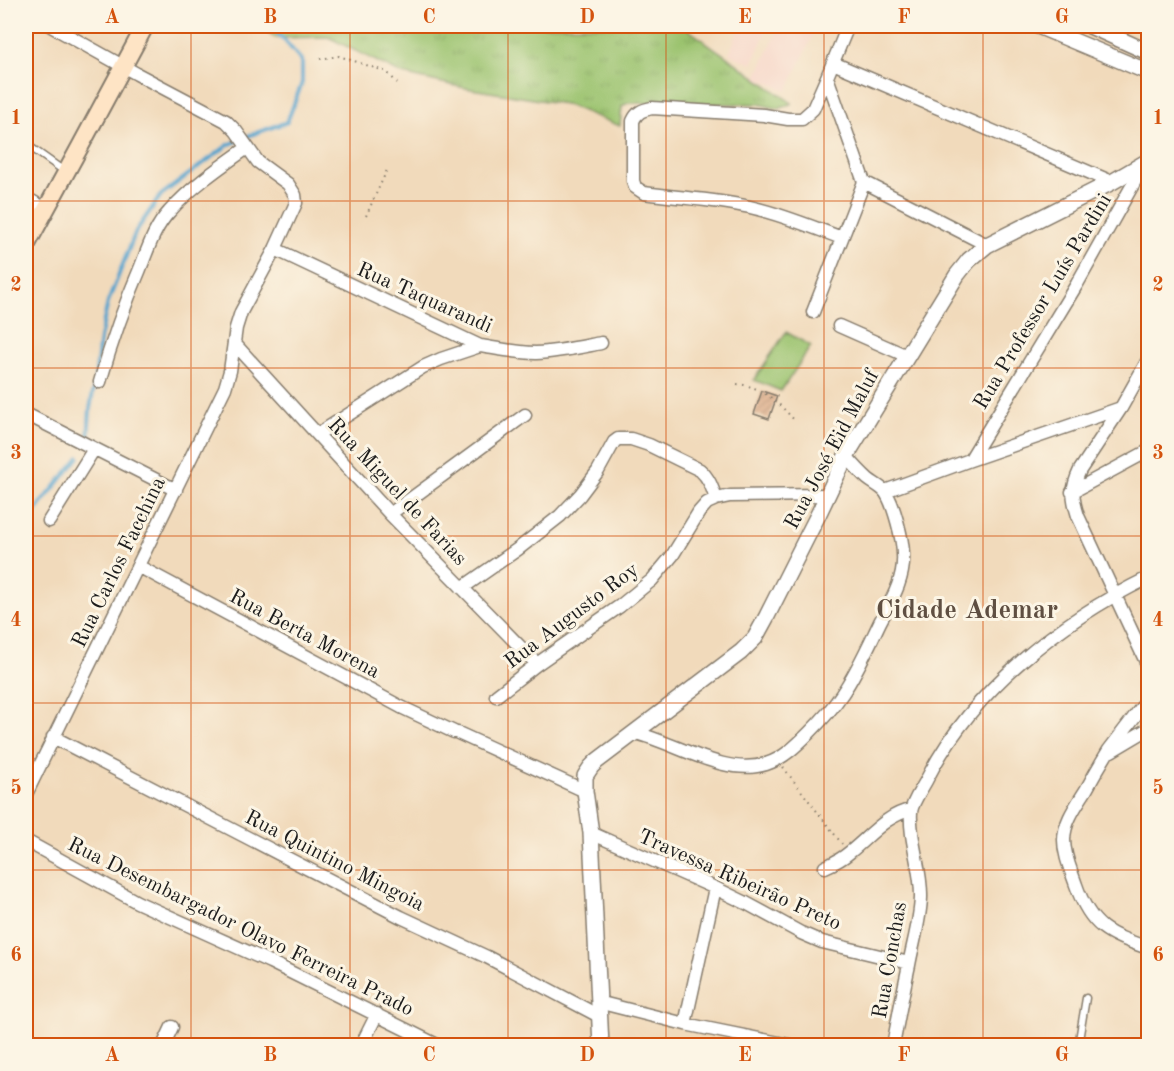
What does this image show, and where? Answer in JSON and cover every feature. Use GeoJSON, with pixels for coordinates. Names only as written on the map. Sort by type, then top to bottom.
{"type":"FeatureCollection","features":[{"type":"Feature","properties":{"kind":"main road"},"geometry":{"type":"LineString","coordinates":[[26,246],[145,26]]}},
{"type":"Feature","properties":{"kind":"street"},"geometry":{"type":"LineString","coordinates":[[51,26],[226,121],[246,145],[188,192],[155,231],[126,301],[100,382]]}},
{"type":"Feature","properties":{"kind":"street"},"geometry":{"type":"LineString","coordinates":[[842,238],[750,207],[644,193],[635,187],[633,181],[633,121],[636,114],[652,108],[802,119],[813,109],[848,26]]}},
{"type":"Feature","properties":{"kind":"street"},"geometry":{"type":"LineString","coordinates":[[1038,26],[1149,72]]}},
{"type":"Feature","properties":{"kind":"street"},"geometry":{"type":"LineString","coordinates":[[1090,26],[1149,52]]}},
{"type":"Feature","properties":{"kind":"street"},"geometry":{"type":"LineString","coordinates":[[833,63],[1112,182]]}},
{"type":"Feature","properties":{"kind":"street"},"geometry":{"type":"LineString","coordinates":[[813,312],[864,182],[827,77]]}},
{"type":"Feature","properties":{"kind":"street","name":"Rua Carlos Facchina"},"geometry":{"type":"LineString","coordinates":[[26,794],[225,388],[241,312],[275,249],[296,202],[295,195],[288,184],[258,162],[246,145]]}},
{"type":"Feature","properties":{"kind":"street","name":"Rua José Eid Maluf"},"geometry":{"type":"LineString","coordinates":[[585,791],[585,776],[591,767],[741,652],[755,638],[846,456],[957,275],[969,260],[987,245],[1112,182],[1147,161]]}},
{"type":"Feature","properties":{"kind":"street","name":"Rua Professor Luís Pardini"},"geometry":{"type":"LineString","coordinates":[[970,460],[1077,284],[1147,161]]}},
{"type":"Feature","properties":{"kind":"street"},"geometry":{"type":"LineString","coordinates":[[864,182],[987,245]]}},
{"type":"Feature","properties":{"kind":"street"},"geometry":{"type":"LineString","coordinates":[[26,198],[46,209]]}},
{"type":"Feature","properties":{"kind":"street","name":"Rua Taquarandi"},"geometry":{"type":"LineString","coordinates":[[275,249],[480,346],[535,353],[601,343]]}},
{"type":"Feature","properties":{"kind":"street"},"geometry":{"type":"LineString","coordinates":[[839,326],[907,356]]}},
{"type":"Feature","properties":{"kind":"street","name":"Rua Miguel de Farias"},"geometry":{"type":"LineString","coordinates":[[234,343],[390,514],[537,664]]}},
{"type":"Feature","properties":{"kind":"street"},"geometry":{"type":"LineString","coordinates":[[318,434],[423,367],[441,358],[480,346]]}},
{"type":"Feature","properties":{"kind":"street"},"geometry":{"type":"LineString","coordinates":[[1149,360],[1080,470],[1072,492],[1078,516],[1149,666]]}},
{"type":"Feature","properties":{"kind":"street"},"geometry":{"type":"LineString","coordinates":[[885,491],[1121,408]]}},
{"type":"Feature","properties":{"kind":"street"},"geometry":{"type":"LineString","coordinates":[[26,414],[176,490]]}},
{"type":"Feature","properties":{"kind":"street"},"geometry":{"type":"LineString","coordinates":[[390,514],[525,415]]}},
{"type":"Feature","properties":{"kind":"street"},"geometry":{"type":"LineString","coordinates":[[462,588],[560,516],[580,495],[618,439],[631,439],[649,445],[699,470],[711,484],[711,501],[730,496],[828,495]]}},
{"type":"Feature","properties":{"kind":"street"},"geometry":{"type":"LineString","coordinates":[[49,521],[94,449]]}},
{"type":"Feature","properties":{"kind":"street"},"geometry":{"type":"LineString","coordinates":[[1072,492],[1149,451]]}},
{"type":"Feature","properties":{"kind":"street"},"geometry":{"type":"LineString","coordinates":[[635,733],[651,736],[715,762],[738,767],[753,767],[777,759],[796,746],[841,696],[859,665],[903,571],[899,531],[885,491],[869,480],[846,456]]}},
{"type":"Feature","properties":{"kind":"street","name":"Rua Augusto Roy"},"geometry":{"type":"LineString","coordinates":[[496,696],[652,580],[672,556],[690,525],[711,501]]}},
{"type":"Feature","properties":{"kind":"street","name":"Rua Berta Morena"},"geometry":{"type":"LineString","coordinates":[[138,566],[401,707],[585,791]]}},
{"type":"Feature","properties":{"kind":"street"},"geometry":{"type":"LineString","coordinates":[[825,867],[849,853],[897,814],[911,810],[936,761],[997,683],[1037,648],[1115,594],[1149,578]]}},
{"type":"Feature","properties":{"kind":"street"},"geometry":{"type":"LineString","coordinates":[[1149,699],[1107,753],[1069,819],[1064,839],[1065,856],[1078,892],[1092,917],[1103,929],[1149,948]]}},
{"type":"Feature","properties":{"kind":"street"},"geometry":{"type":"LineString","coordinates":[[1107,753],[1149,729]]}},
{"type":"Feature","properties":{"kind":"street","name":"Rua Quintino Mingoia"},"geometry":{"type":"LineString","coordinates":[[53,737],[401,917],[599,1009],[794,1046]]}},
{"type":"Feature","properties":{"kind":"street"},"geometry":{"type":"LineString","coordinates":[[585,791],[591,833],[601,1046]]}},
{"type":"Feature","properties":{"kind":"street","name":"Rua Conchas"},"geometry":{"type":"LineString","coordinates":[[893,1046],[918,924],[921,896],[911,810]]}},
{"type":"Feature","properties":{"kind":"street","name":"Travessa Ribeirão Preto"},"geometry":{"type":"LineString","coordinates":[[591,833],[715,888],[822,942],[909,963]]}},
{"type":"Feature","properties":{"kind":"street","name":"Rua Desembargador Olavo Ferreira Prado"},"geometry":{"type":"LineString","coordinates":[[26,841],[137,902],[270,962],[439,1046]]}},
{"type":"Feature","properties":{"kind":"street"},"geometry":{"type":"LineString","coordinates":[[685,1024],[715,888]]}},
{"type":"Feature","properties":{"kind":"street"},"geometry":{"type":"LineString","coordinates":[[361,1046],[377,1014]]}},
{"type":"Feature","properties":{"kind":"street"},"geometry":{"type":"LineString","coordinates":[[163,1046],[172,1027]]}},
{"type":"Feature","properties":{"kind":"lane"},"geometry":{"type":"LineString","coordinates":[[26,144],[66,172]]}},
{"type":"Feature","properties":{"kind":"lane"},"geometry":{"type":"LineString","coordinates":[[1078,1046],[1086,998]]}},
{"type":"Feature","properties":{"kind":"path"},"geometry":{"type":"LineString","coordinates":[[321,59],[339,57],[387,72],[397,83]]}},
{"type":"Feature","properties":{"kind":"path"},"geometry":{"type":"LineString","coordinates":[[366,216],[387,170]]}},
{"type":"Feature","properties":{"kind":"path"},"geometry":{"type":"LineString","coordinates":[[737,384],[748,385],[765,393],[780,404],[795,421]]}},
{"type":"Feature","properties":{"kind":"path"},"geometry":{"type":"LineString","coordinates":[[777,759],[849,853]]}},
{"type":"Feature","properties":{"kind":"shaded area"},"geometry":{"type":"Polygon","coordinates":[[[740,26],[768,26],[752,64],[729,54],[740,26]]]}},
{"type":"Feature","properties":{"kind":"shaded area"},"geometry":{"type":"Polygon","coordinates":[[[780,26],[802,26],[815,31],[787,91],[756,77],[780,26]]]}},
{"type":"Feature","properties":{"kind":"green space"},"geometry":{"type":"Polygon","coordinates":[[[261,26],[683,26],[792,103],[779,109],[759,104],[628,103],[622,106],[620,126],[565,104],[465,88],[402,74],[328,37],[275,38],[261,26]]]}},
{"type":"Feature","properties":{"kind":"green space"},"geometry":{"type":"Polygon","coordinates":[[[786,332],[811,346],[781,391],[754,380],[786,332]]]}},
{"type":"Feature","properties":{"kind":"building"},"geometry":{"type":"Polygon","coordinates":[[[762,391],[777,396],[769,419],[754,414],[762,391]]]}},
{"type":"Feature","properties":{"kind":"waterway"},"geometry":{"type":"LineString","coordinates":[[88,440],[100,338],[108,302],[136,231],[161,195],[228,145],[287,122],[302,83],[302,61],[270,26]]}},
{"type":"Feature","properties":{"kind":"waterway"},"geometry":{"type":"LineString","coordinates":[[26,525],[79,457]]}},
{"type":"Feature","properties":{"kind":"district","name":"Cidade Ademar"},"geometry":{"type":"Point","coordinates":[967,609]}}]}
